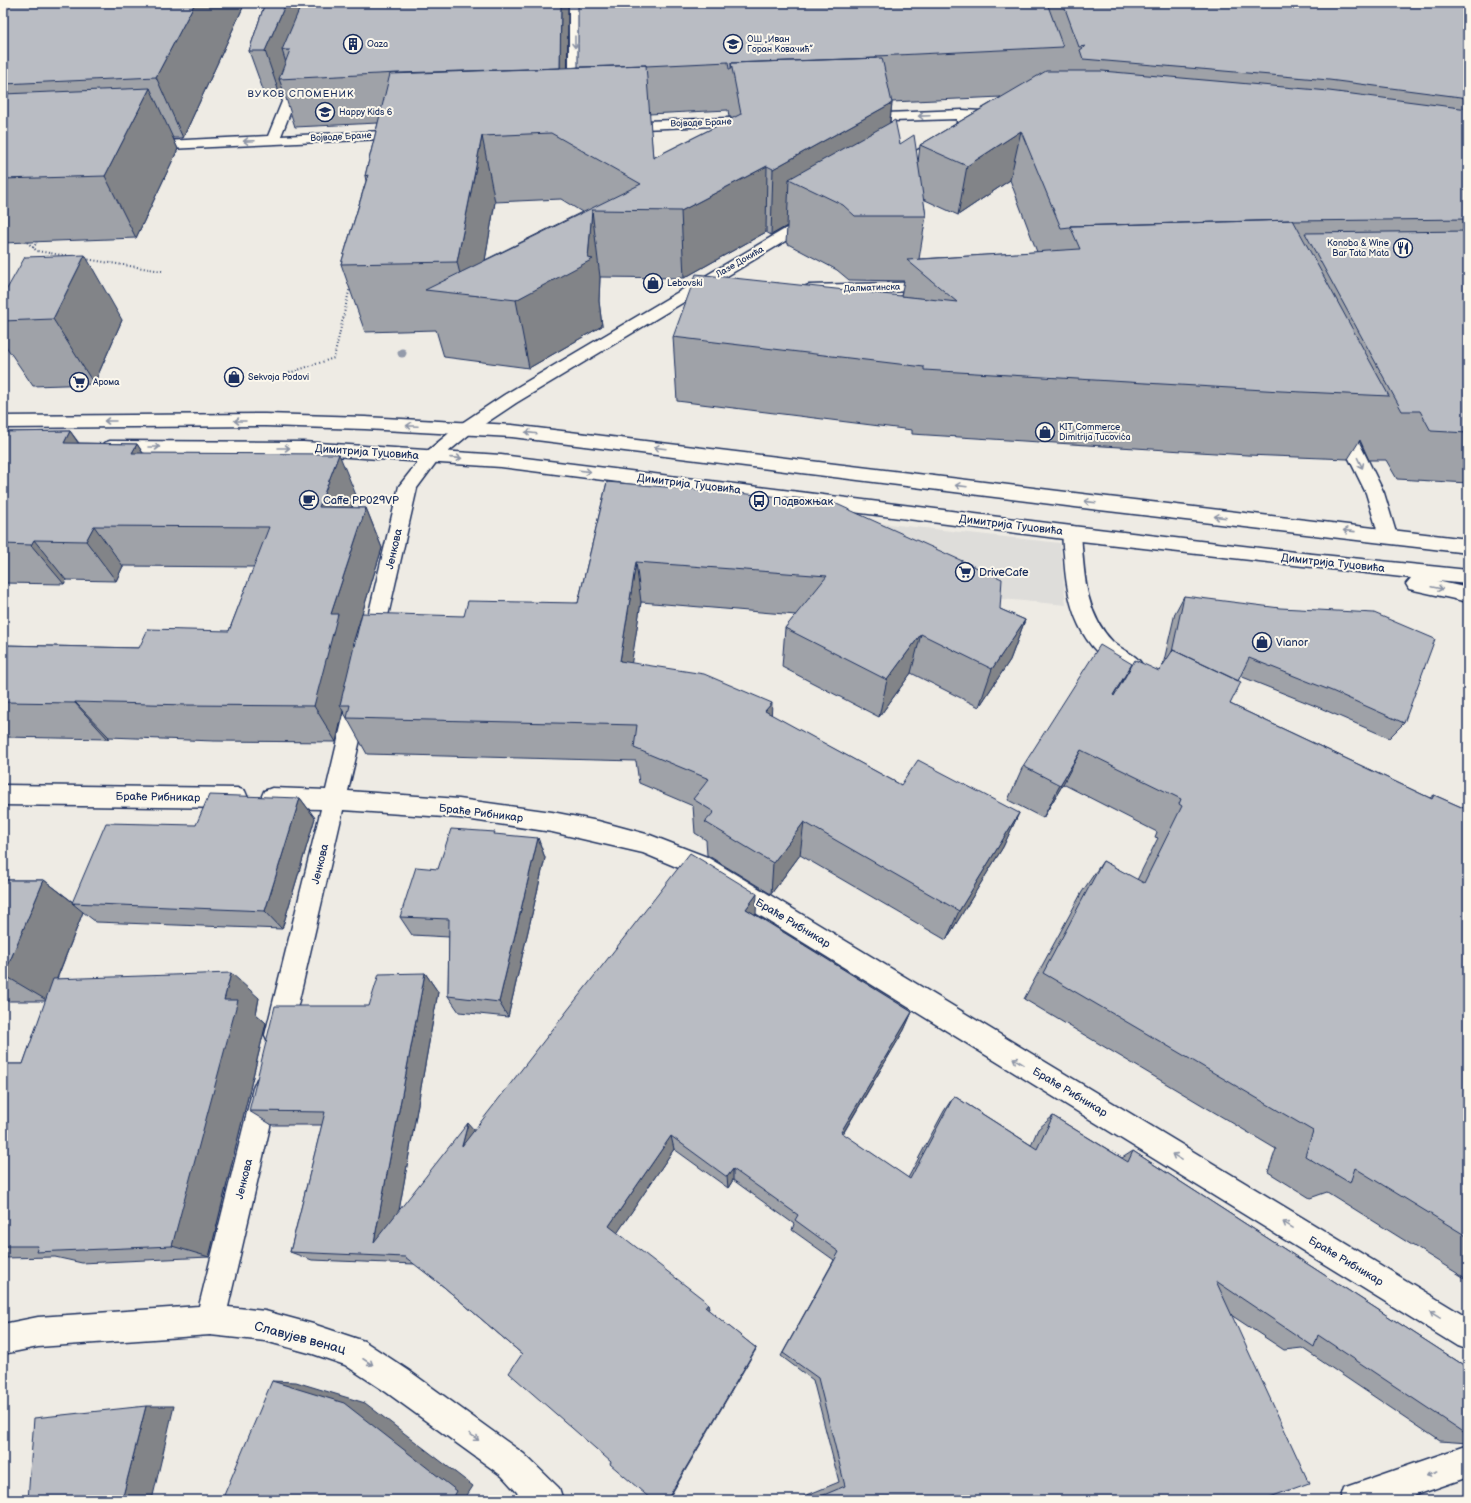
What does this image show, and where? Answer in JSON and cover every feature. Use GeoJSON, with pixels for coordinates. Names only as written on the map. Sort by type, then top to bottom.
{"type":"FeatureCollection","features":[{"type":"Feature","properties":{"kind":"street"},"geometry":{"type":"LineString","coordinates":[[575,3],[575,112]]}},
{"type":"Feature","properties":{"kind":"street"},"geometry":{"type":"LineString","coordinates":[[273,140],[302,67]]}},
{"type":"Feature","properties":{"kind":"street"},"geometry":{"type":"LineString","coordinates":[[882,178],[960,130],[964,123],[963,114]]}},
{"type":"Feature","properties":{"kind":"street"},"geometry":{"type":"LineString","coordinates":[[846,118],[993,114]]}},
{"type":"Feature","properties":{"kind":"street","name":"Војводе Бране"},"geometry":{"type":"LineString","coordinates":[[606,126],[766,121]]}},
{"type":"Feature","properties":{"kind":"street","name":"Војводе Бране"},"geometry":{"type":"LineString","coordinates":[[129,146],[417,134]]}},
{"type":"Feature","properties":{"kind":"street","name":"Лазе Докића"},"geometry":{"type":"LineString","coordinates":[[465,429],[510,399],[822,214]]}},
{"type":"Feature","properties":{"kind":"street","name":"Далматинска"},"geometry":{"type":"LineString","coordinates":[[797,291],[951,286]]}},
{"type":"Feature","properties":{"kind":"street"},"geometry":{"type":"LineString","coordinates":[[685,294],[714,293]]}},
{"type":"Feature","properties":{"kind":"street"},"geometry":{"type":"LineString","coordinates":[[1334,409],[1375,493],[1388,536]]}},
{"type":"Feature","properties":{"kind":"street"},"geometry":{"type":"LineString","coordinates":[[3,422],[265,420],[365,423],[541,434],[1091,502],[1468,546]]}},
{"type":"Feature","properties":{"kind":"street","name":"Јенкова"},"geometry":{"type":"LineString","coordinates":[[210,1320],[366,669],[408,486],[431,457],[465,429]]}},
{"type":"Feature","properties":{"kind":"street","name":"Димитрија Туцовића"},"geometry":{"type":"LineString","coordinates":[[95,448],[303,448],[535,465],[1072,533],[1303,560],[1468,577]]}},
{"type":"Feature","properties":{"kind":"street"},"geometry":{"type":"LineString","coordinates":[[1072,533],[1075,584],[1086,618],[1094,634],[1104,647],[1120,659],[1151,675]]}},
{"type":"Feature","properties":{"kind":"street"},"geometry":{"type":"LineString","coordinates":[[1388,536],[1468,533]]}},
{"type":"Feature","properties":{"kind":"street"},"geometry":{"type":"LineString","coordinates":[[1303,560],[1468,595]]}},
{"type":"Feature","properties":{"kind":"street","name":"Браће Рибникар"},"geometry":{"type":"LineString","coordinates":[[3,795],[335,799],[384,802],[504,814],[566,825],[644,843],[699,865],[1468,1335]]}},
{"type":"Feature","properties":{"kind":"street","name":"Славујев венац"},"geometry":{"type":"LineString","coordinates":[[3,1339],[38,1332],[210,1320],[265,1326],[313,1338],[353,1352],[397,1381],[513,1465],[547,1500]]}},
{"type":"Feature","properties":{"kind":"street"},"geometry":{"type":"LineString","coordinates":[[1356,1500],[1468,1461]]}},
{"type":"Feature","properties":{"kind":"path"},"geometry":{"type":"LineString","coordinates":[[33,248],[41,234]]}},
{"type":"Feature","properties":{"kind":"path"},"geometry":{"type":"LineString","coordinates":[[22,238],[37,251],[68,256]]}},
{"type":"Feature","properties":{"kind":"path"},"geometry":{"type":"LineString","coordinates":[[84,259],[162,271]]}},
{"type":"Feature","properties":{"kind":"path"},"geometry":{"type":"LineString","coordinates":[[286,374],[334,358],[351,282]]}},
{"type":"Feature","properties":{"kind":"shaded area"},"geometry":{"type":"Polygon","coordinates":[[[808,515],[1060,543],[1066,605],[970,596],[808,515]]]}},
{"type":"Feature","properties":{"kind":"building"},"geometry":{"type":"Polygon","coordinates":[[[3,3],[195,3],[156,77],[3,84],[3,3]]]}},
{"type":"Feature","properties":{"kind":"building"},"geometry":{"type":"Polygon","coordinates":[[[265,3],[286,3],[265,51],[249,51],[265,3]]]}},
{"type":"Feature","properties":{"kind":"building"},"geometry":{"type":"Polygon","coordinates":[[[302,3],[561,3],[560,68],[398,73],[279,79],[290,50],[282,50],[302,3]]]}},
{"type":"Feature","properties":{"kind":"building"},"geometry":{"type":"Polygon","coordinates":[[[578,3],[783,3],[783,5],[825,3],[1047,3],[1063,47],[876,56],[876,58],[731,63],[731,69],[729,69],[728,62],[646,66],[578,67],[578,3]]]}},
{"type":"Feature","properties":{"kind":"building"},"geometry":{"type":"Polygon","coordinates":[[[1063,3],[1468,3],[1468,98],[1329,80],[1083,59],[1080,50],[1086,46],[1079,47],[1063,3]]]}},
{"type":"Feature","properties":{"kind":"building"},"geometry":{"type":"Polygon","coordinates":[[[882,58],[892,103],[773,169],[767,166],[681,211],[592,210],[588,258],[593,259],[516,300],[425,290],[641,184],[551,133],[482,136],[457,262],[341,264],[368,175],[365,176],[390,74],[646,65],[653,158],[741,114],[731,63],[882,58]]]}},
{"type":"Feature","properties":{"kind":"building"},"geometry":{"type":"Polygon","coordinates":[[[1046,71],[1102,71],[1329,91],[1468,109],[1468,219],[1293,220],[1070,226],[1061,228],[1021,131],[967,166],[920,145],[1046,71]]]}},
{"type":"Feature","properties":{"kind":"building"},"geometry":{"type":"Polygon","coordinates":[[[150,88],[105,176],[3,179],[3,94],[150,88]]]}},
{"type":"Feature","properties":{"kind":"building"},"geometry":{"type":"Polygon","coordinates":[[[895,120],[900,144],[914,135],[926,216],[855,216],[843,205],[789,179],[895,120]]]}},
{"type":"Feature","properties":{"kind":"building"},"geometry":{"type":"Polygon","coordinates":[[[1293,220],[1389,396],[924,370],[924,367],[673,337],[696,274],[957,302],[907,260],[1080,249],[1070,226],[1293,220]]]}},
{"type":"Feature","properties":{"kind":"building"},"geometry":{"type":"Polygon","coordinates":[[[1468,231],[1468,433],[1431,431],[1420,411],[1402,411],[1305,233],[1468,231]]]}},
{"type":"Feature","properties":{"kind":"building"},"geometry":{"type":"Polygon","coordinates":[[[85,255],[53,319],[3,321],[3,296],[25,257],[85,255]]]}},
{"type":"Feature","properties":{"kind":"building"},"geometry":{"type":"Polygon","coordinates":[[[70,431],[64,443],[137,444],[132,453],[339,454],[319,507],[366,508],[331,614],[338,614],[314,706],[3,702],[3,645],[139,648],[148,629],[229,631],[269,527],[94,526],[86,541],[34,540],[31,545],[3,544],[3,432],[70,431]]]}},
{"type":"Feature","properties":{"kind":"building"},"geometry":{"type":"Polygon","coordinates":[[[607,482],[830,501],[1002,579],[1000,609],[1025,620],[992,669],[921,634],[887,680],[785,628],[827,576],[636,562],[620,661],[704,674],[772,703],[765,711],[901,785],[918,760],[1019,813],[959,911],[804,822],[773,863],[705,822],[714,812],[693,799],[709,779],[634,748],[637,725],[347,718],[350,705],[340,705],[362,613],[464,616],[468,601],[578,603],[607,482]]]}},
{"type":"Feature","properties":{"kind":"building"},"geometry":{"type":"Polygon","coordinates":[[[1184,596],[1280,608],[1374,613],[1435,639],[1404,723],[1332,691],[1249,658],[1238,681],[1173,650],[1172,652],[1184,596]]]}},
{"type":"Feature","properties":{"kind":"building"},"geometry":{"type":"Polygon","coordinates":[[[1100,645],[1132,664],[1113,695],[1114,696],[1135,660],[1159,671],[1173,650],[1241,682],[1230,704],[1432,799],[1434,795],[1468,810],[1468,1237],[1355,1168],[1350,1183],[1305,1156],[1313,1131],[1043,973],[1103,861],[1144,883],[1182,806],[1179,804],[1181,799],[1081,750],[1060,785],[1023,766],[1100,645]]]}},
{"type":"Feature","properties":{"kind":"building"},"geometry":{"type":"Polygon","coordinates":[[[209,795],[300,798],[265,911],[72,903],[106,823],[196,825],[209,795]]]}},
{"type":"Feature","properties":{"kind":"building"},"geometry":{"type":"Polygon","coordinates":[[[451,829],[495,832],[494,834],[538,838],[499,1002],[448,996],[449,919],[400,917],[416,867],[438,869],[451,829]]]}},
{"type":"Feature","properties":{"kind":"building"},"geometry":{"type":"Polygon","coordinates":[[[690,853],[757,894],[746,909],[912,1012],[841,1132],[910,1179],[954,1096],[1037,1149],[1053,1116],[1128,1162],[1133,1151],[1468,1368],[1468,1435],[1318,1335],[1314,1347],[1216,1281],[1309,1483],[1262,1500],[1224,1500],[1223,1497],[1214,1500],[812,1500],[845,1486],[818,1378],[783,1353],[839,1252],[795,1220],[798,1215],[733,1169],[727,1177],[671,1136],[609,1226],[708,1303],[705,1307],[756,1348],[667,1500],[652,1500],[509,1373],[522,1354],[444,1287],[405,1257],[290,1252],[325,1112],[249,1111],[275,1006],[369,1006],[379,974],[425,973],[374,1242],[468,1123],[462,1146],[690,853]]]}},
{"type":"Feature","properties":{"kind":"building"},"geometry":{"type":"Polygon","coordinates":[[[3,880],[44,880],[4,975],[3,975],[3,880]]]}},
{"type":"Feature","properties":{"kind":"building"},"geometry":{"type":"Polygon","coordinates":[[[231,973],[224,1000],[238,1000],[172,1246],[36,1252],[38,1246],[3,1246],[3,1064],[23,1064],[53,979],[231,973]]]}},
{"type":"Feature","properties":{"kind":"building"},"geometry":{"type":"Polygon","coordinates":[[[272,1381],[344,1403],[457,1491],[452,1500],[222,1500],[272,1381]]]}},
{"type":"Feature","properties":{"kind":"building"},"geometry":{"type":"Polygon","coordinates":[[[146,1406],[122,1500],[28,1500],[34,1418],[146,1406]]]}},
{"type":"Feature","properties":{"kind":"place","name":"Oaza"},"geometry":{"type":"Point","coordinates":[353,44]}},
{"type":"Feature","properties":{"kind":"place","name":"ОШ „Иван Горан Ковачић”"},"geometry":{"type":"Point","coordinates":[733,44]}},
{"type":"Feature","properties":{"kind":"place","name":"Happy Kids 6"},"geometry":{"type":"Point","coordinates":[325,112]}},
{"type":"Feature","properties":{"kind":"place","name":"Konoba & Wine Bar Tata Mata"},"geometry":{"type":"Point","coordinates":[1403,248]}},
{"type":"Feature","properties":{"kind":"place","name":"Lebovski"},"geometry":{"type":"Point","coordinates":[653,283]}},
{"type":"Feature","properties":{"kind":"place","name":"Sekvoja Podovi"},"geometry":{"type":"Point","coordinates":[234,377]}},
{"type":"Feature","properties":{"kind":"place","name":"Арома"},"geometry":{"type":"Point","coordinates":[79,382]}},
{"type":"Feature","properties":{"kind":"place","name":"KIT Commerce Dimitrija Tucovića"},"geometry":{"type":"Point","coordinates":[1045,432]}},
{"type":"Feature","properties":{"kind":"place","name":"Caffe PP029VP"},"geometry":{"type":"Point","coordinates":[309,500]}},
{"type":"Feature","properties":{"kind":"place","name":"Подвожњак"},"geometry":{"type":"Point","coordinates":[759,501]}},
{"type":"Feature","properties":{"kind":"place","name":"DriveCafe"},"geometry":{"type":"Point","coordinates":[965,572]}},
{"type":"Feature","properties":{"kind":"place","name":"Vianor"},"geometry":{"type":"Point","coordinates":[1262,642]}},
{"type":"Feature","properties":{"kind":"district","name":"ВУКОВ СПОМЕНИК"},"geometry":{"type":"Point","coordinates":[301,94]}}]}
